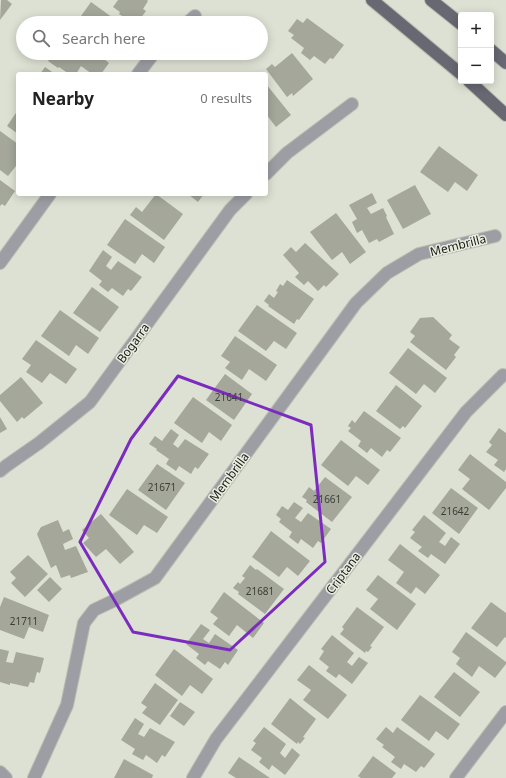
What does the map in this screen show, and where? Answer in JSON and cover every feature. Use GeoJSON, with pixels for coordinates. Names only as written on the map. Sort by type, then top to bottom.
{"type":"FeatureCollection","features":[{"type":"Feature","properties":{"kind":"main road"},"geometry":{"type":"LineString","coordinates":[[372,0],[458,72]]}},
{"type":"Feature","properties":{"kind":"main road"},"geometry":{"type":"LineString","coordinates":[[431,0],[458,22]]}},
{"type":"Feature","properties":{"kind":"main road"},"geometry":{"type":"LineString","coordinates":[[494,53],[506,63]]}},
{"type":"Feature","properties":{"kind":"main road"},"geometry":{"type":"LineString","coordinates":[[472,84],[506,115]]}},
{"type":"Feature","properties":{"kind":"street"},"geometry":{"type":"LineString","coordinates":[[140,72],[149,60]]}},
{"type":"Feature","properties":{"kind":"street"},"geometry":{"type":"LineString","coordinates":[[268,172],[286,153],[352,104]]}},
{"type":"Feature","properties":{"kind":"street"},"geometry":{"type":"LineString","coordinates":[[0,263],[49,196]]}},
{"type":"Feature","properties":{"kind":"street","name":"Bogarra"},"geometry":{"type":"LineString","coordinates":[[0,471],[39,443],[90,402],[230,210],[244,196]]}},
{"type":"Feature","properties":{"kind":"street","name":"Membrilla"},"geometry":{"type":"LineString","coordinates":[[34,778],[67,705],[84,623],[94,610],[155,578],[356,303],[387,273],[419,254],[495,236]]}},
{"type":"Feature","properties":{"kind":"street","name":"Criptana"},"geometry":{"type":"LineString","coordinates":[[193,778],[216,739],[466,412],[503,375]]}},
{"type":"Feature","properties":{"kind":"street"},"geometry":{"type":"LineString","coordinates":[[456,778],[506,712]]}},
{"type":"Feature","properties":{"kind":"street"},"geometry":{"type":"LineString","coordinates":[[0,772],[6,778]]}},
{"type":"Feature","properties":{"kind":"highlighted area"},"geometry":{"type":"Polygon","coordinates":[[[178,376],[311,425],[325,562],[230,650],[133,632],[80,542],[131,439],[178,376]]]}},
{"type":"Feature","properties":{"kind":"building"},"geometry":{"type":"Polygon","coordinates":[[[1,0],[7,0],[12,4],[0,20],[1,0]]]}},
{"type":"Feature","properties":{"kind":"building"},"geometry":{"type":"Polygon","coordinates":[[[118,0],[148,1],[143,9],[146,11],[142,16],[122,16],[119,14],[120,12],[113,7],[118,0]]]}},
{"type":"Feature","properties":{"kind":"building"},"geometry":{"type":"Polygon","coordinates":[[[91,2],[110,16],[81,16],[91,2]]]}},
{"type":"Feature","properties":{"kind":"building"},"geometry":{"type":"Polygon","coordinates":[[[307,18],[344,45],[333,59],[330,58],[325,64],[314,56],[310,60],[301,53],[304,48],[291,38],[294,35],[288,31],[297,19],[303,23],[307,18]]]}},
{"type":"Feature","properties":{"kind":"building"},"geometry":{"type":"Polygon","coordinates":[[[292,53],[313,79],[293,96],[292,93],[287,97],[266,69],[272,64],[275,67],[292,53]]]}},
{"type":"Feature","properties":{"kind":"building"},"geometry":{"type":"Polygon","coordinates":[[[105,60],[109,63],[102,72],[89,72],[81,66],[77,72],[66,72],[48,61],[105,60]]]}},
{"type":"Feature","properties":{"kind":"building"},"geometry":{"type":"Polygon","coordinates":[[[45,67],[52,72],[41,72],[45,67]]]}},
{"type":"Feature","properties":{"kind":"building"},"geometry":{"type":"Polygon","coordinates":[[[268,86],[291,115],[276,127],[268,117],[268,86]]]}},
{"type":"Feature","properties":{"kind":"building"},"geometry":{"type":"Polygon","coordinates":[[[16,113],[16,133],[7,126],[16,113]]]}},
{"type":"Feature","properties":{"kind":"building"},"geometry":{"type":"Polygon","coordinates":[[[0,131],[16,143],[16,166],[8,176],[0,170],[0,131]]]}},
{"type":"Feature","properties":{"kind":"building"},"geometry":{"type":"Polygon","coordinates":[[[439,146],[478,175],[467,191],[455,182],[448,192],[420,172],[439,146]]]}},
{"type":"Feature","properties":{"kind":"building"},"geometry":{"type":"Polygon","coordinates":[[[0,180],[15,191],[5,206],[2,204],[0,206],[0,180]]]}},
{"type":"Feature","properties":{"kind":"building"},"geometry":{"type":"Polygon","coordinates":[[[415,185],[431,214],[403,229],[387,200],[415,185]]]}},
{"type":"Feature","properties":{"kind":"building"},"geometry":{"type":"Polygon","coordinates":[[[372,193],[377,203],[367,208],[371,214],[383,208],[394,234],[379,242],[377,239],[369,243],[362,230],[357,233],[352,222],[357,219],[349,205],[372,193]]]}},
{"type":"Feature","properties":{"kind":"building"},"geometry":{"type":"Polygon","coordinates":[[[154,196],[159,196],[183,214],[164,240],[130,215],[136,207],[142,212],[154,196]]]}},
{"type":"Feature","properties":{"kind":"building"},"geometry":{"type":"Polygon","coordinates":[[[190,196],[202,196],[198,202],[190,196]]]}},
{"type":"Feature","properties":{"kind":"building"},"geometry":{"type":"Polygon","coordinates":[[[336,213],[366,252],[350,264],[342,252],[332,260],[310,232],[336,213]]]}},
{"type":"Feature","properties":{"kind":"building"},"geometry":{"type":"Polygon","coordinates":[[[125,219],[165,247],[154,263],[142,254],[135,264],[107,245],[125,219]]]}},
{"type":"Feature","properties":{"kind":"building"},"geometry":{"type":"Polygon","coordinates":[[[305,243],[339,274],[326,287],[324,285],[318,291],[308,281],[304,285],[295,277],[299,273],[283,255],[291,247],[296,252],[305,243]]]}},
{"type":"Feature","properties":{"kind":"building"},"geometry":{"type":"Polygon","coordinates":[[[103,250],[112,257],[106,266],[111,270],[118,261],[142,277],[131,291],[128,289],[123,296],[112,288],[108,292],[99,285],[102,281],[89,271],[103,250]]]}},
{"type":"Feature","properties":{"kind":"building"},"geometry":{"type":"Polygon","coordinates":[[[287,280],[314,299],[299,320],[297,319],[294,324],[268,306],[269,305],[264,301],[269,294],[274,298],[278,292],[276,291],[280,284],[283,286],[287,280]]]}},
{"type":"Feature","properties":{"kind":"building"},"geometry":{"type":"Polygon","coordinates":[[[92,287],[119,307],[100,332],[73,313],[92,287]]]}},
{"type":"Feature","properties":{"kind":"building"},"geometry":{"type":"Polygon","coordinates":[[[257,305],[297,333],[286,349],[274,341],[266,351],[238,331],[257,305]]]}},
{"type":"Feature","properties":{"kind":"building"},"geometry":{"type":"Polygon","coordinates":[[[60,310],[99,338],[88,354],[76,345],[69,356],[41,336],[60,310]]]}},
{"type":"Feature","properties":{"kind":"building"},"geometry":{"type":"Polygon","coordinates":[[[433,317],[452,335],[449,339],[460,347],[454,355],[456,357],[446,370],[410,342],[415,336],[410,332],[420,318],[433,317]]]}},
{"type":"Feature","properties":{"kind":"building"},"geometry":{"type":"Polygon","coordinates":[[[235,336],[277,365],[266,381],[249,369],[242,380],[225,368],[230,362],[221,356],[235,336]]]}},
{"type":"Feature","properties":{"kind":"building"},"geometry":{"type":"Polygon","coordinates":[[[36,340],[77,369],[66,384],[50,373],[42,383],[26,372],[31,365],[22,359],[36,340]]]}},
{"type":"Feature","properties":{"kind":"building"},"geometry":{"type":"Polygon","coordinates":[[[408,348],[447,378],[435,393],[424,384],[416,394],[389,373],[408,348]]]}},
{"type":"Feature","properties":{"kind":"building"},"geometry":{"type":"Polygon","coordinates":[[[225,374],[252,394],[234,420],[206,400],[225,374]]]}},
{"type":"Feature","properties":{"kind":"building"},"geometry":{"type":"Polygon","coordinates":[[[21,377],[43,403],[24,419],[22,417],[17,422],[0,401],[0,395],[21,377]]]}},
{"type":"Feature","properties":{"kind":"building"},"geometry":{"type":"Polygon","coordinates":[[[396,385],[422,406],[405,428],[403,426],[400,429],[376,411],[396,385]]]}},
{"type":"Feature","properties":{"kind":"building"},"geometry":{"type":"Polygon","coordinates":[[[193,397],[232,425],[221,441],[209,432],[202,443],[174,423],[193,397]]]}},
{"type":"Feature","properties":{"kind":"building"},"geometry":{"type":"Polygon","coordinates":[[[364,411],[401,438],[390,452],[387,450],[382,457],[371,448],[367,453],[358,446],[361,441],[348,431],[351,428],[348,426],[352,420],[355,423],[364,411]]]}},
{"type":"Feature","properties":{"kind":"building"},"geometry":{"type":"Polygon","coordinates":[[[0,417],[7,429],[0,433],[0,417]]]}},
{"type":"Feature","properties":{"kind":"building"},"geometry":{"type":"Polygon","coordinates":[[[499,428],[506,433],[506,469],[504,472],[494,465],[498,460],[486,452],[492,445],[489,442],[499,428]]]}},
{"type":"Feature","properties":{"kind":"building"},"geometry":{"type":"Polygon","coordinates":[[[171,429],[179,435],[173,444],[178,448],[185,439],[209,454],[198,469],[195,467],[191,474],[179,466],[176,471],[166,464],[169,459],[149,444],[155,436],[162,441],[171,429]]]}},
{"type":"Feature","properties":{"kind":"building"},"geometry":{"type":"Polygon","coordinates":[[[341,440],[380,470],[368,485],[356,476],[348,486],[321,465],[341,440]]]}},
{"type":"Feature","properties":{"kind":"building"},"geometry":{"type":"Polygon","coordinates":[[[470,454],[506,482],[506,488],[489,510],[462,489],[470,479],[458,470],[470,454]]]}},
{"type":"Feature","properties":{"kind":"building"},"geometry":{"type":"Polygon","coordinates":[[[157,464],[185,483],[166,510],[138,490],[157,464]]]}},
{"type":"Feature","properties":{"kind":"building"},"geometry":{"type":"Polygon","coordinates":[[[325,477],[352,497],[332,522],[306,502],[307,500],[302,497],[309,487],[314,491],[325,477]]]}},
{"type":"Feature","properties":{"kind":"building"},"geometry":{"type":"Polygon","coordinates":[[[451,488],[478,508],[459,534],[432,513],[451,488]]]}},
{"type":"Feature","properties":{"kind":"building"},"geometry":{"type":"Polygon","coordinates":[[[127,489],[168,517],[157,533],[144,525],[137,535],[109,515],[127,489]]]}},
{"type":"Feature","properties":{"kind":"building"},"geometry":{"type":"Polygon","coordinates":[[[294,502],[303,508],[295,518],[301,522],[308,513],[331,529],[321,543],[318,541],[313,548],[301,539],[298,544],[289,537],[292,532],[279,522],[281,519],[276,515],[282,506],[288,510],[294,502]]]}},
{"type":"Feature","properties":{"kind":"building"},"geometry":{"type":"Polygon","coordinates":[[[101,514],[134,552],[120,564],[106,549],[96,557],[83,543],[89,538],[82,530],[101,514]]]}},
{"type":"Feature","properties":{"kind":"building"},"geometry":{"type":"Polygon","coordinates":[[[424,515],[446,533],[439,542],[445,546],[451,537],[460,544],[445,564],[431,554],[428,558],[418,551],[422,547],[410,538],[415,532],[412,530],[424,515]]]}},
{"type":"Feature","properties":{"kind":"building"},"geometry":{"type":"Polygon","coordinates":[[[58,520],[63,532],[69,529],[73,539],[63,544],[65,550],[76,546],[88,572],[71,578],[70,575],[61,578],[56,565],[51,568],[37,534],[41,527],[58,520]]]}},
{"type":"Feature","properties":{"kind":"building"},"geometry":{"type":"Polygon","coordinates":[[[271,531],[310,561],[298,576],[287,567],[279,577],[252,557],[271,531]]]}},
{"type":"Feature","properties":{"kind":"building"},"geometry":{"type":"Polygon","coordinates":[[[400,544],[440,575],[425,594],[416,587],[411,594],[396,583],[404,572],[388,560],[400,544]]]}},
{"type":"Feature","properties":{"kind":"building"},"geometry":{"type":"Polygon","coordinates":[[[28,555],[48,574],[25,597],[11,583],[16,578],[10,572],[28,555]]]}},
{"type":"Feature","properties":{"kind":"building"},"geometry":{"type":"Polygon","coordinates":[[[250,565],[284,589],[265,614],[238,594],[239,592],[233,588],[238,582],[240,584],[245,578],[242,576],[250,565]]]}},
{"type":"Feature","properties":{"kind":"building"},"geometry":{"type":"Polygon","coordinates":[[[378,575],[416,604],[397,630],[370,609],[378,599],[366,590],[378,575]]]}},
{"type":"Feature","properties":{"kind":"building"},"geometry":{"type":"Polygon","coordinates":[[[50,577],[62,589],[49,602],[37,590],[50,577]]]}},
{"type":"Feature","properties":{"kind":"building"},"geometry":{"type":"Polygon","coordinates":[[[224,592],[264,623],[253,638],[237,625],[229,636],[213,624],[218,618],[210,612],[224,592]]]}},
{"type":"Feature","properties":{"kind":"building"},"geometry":{"type":"Polygon","coordinates":[[[4,597],[49,615],[43,632],[29,627],[24,639],[0,630],[0,607],[4,597]]]}},
{"type":"Feature","properties":{"kind":"building"},"geometry":{"type":"Polygon","coordinates":[[[491,602],[506,613],[506,638],[505,637],[497,647],[471,628],[491,602]]]}},
{"type":"Feature","properties":{"kind":"building"},"geometry":{"type":"Polygon","coordinates":[[[357,607],[384,627],[370,646],[372,647],[365,653],[340,634],[344,629],[342,627],[357,607]]]}},
{"type":"Feature","properties":{"kind":"building"},"geometry":{"type":"Polygon","coordinates":[[[201,624],[210,630],[203,639],[209,643],[215,634],[238,650],[228,665],[225,662],[220,669],[208,661],[205,665],[196,658],[199,654],[186,644],[201,624]]]}},
{"type":"Feature","properties":{"kind":"building"},"geometry":{"type":"Polygon","coordinates":[[[466,632],[506,662],[495,678],[479,666],[472,677],[456,664],[460,658],[452,652],[466,632]]]}},
{"type":"Feature","properties":{"kind":"building"},"geometry":{"type":"Polygon","coordinates":[[[332,635],[354,653],[347,662],[352,666],[359,657],[368,663],[352,684],[339,674],[336,678],[326,671],[329,667],[319,659],[324,651],[321,649],[332,635]]]}},
{"type":"Feature","properties":{"kind":"building"},"geometry":{"type":"Polygon","coordinates":[[[0,649],[9,651],[6,662],[13,663],[16,652],[44,658],[40,673],[37,672],[34,683],[30,682],[28,687],[0,682],[0,649]]]}},
{"type":"Feature","properties":{"kind":"building"},"geometry":{"type":"Polygon","coordinates":[[[174,649],[213,679],[202,694],[190,685],[182,696],[155,675],[174,649]]]}},
{"type":"Feature","properties":{"kind":"building"},"geometry":{"type":"Polygon","coordinates":[[[309,665],[347,695],[328,719],[303,700],[311,690],[297,680],[309,665]]]}},
{"type":"Feature","properties":{"kind":"building"},"geometry":{"type":"Polygon","coordinates":[[[454,672],[480,692],[460,717],[434,697],[454,672]]]}},
{"type":"Feature","properties":{"kind":"building"},"geometry":{"type":"Polygon","coordinates":[[[155,683],[178,700],[160,725],[142,713],[147,707],[141,703],[155,683]]]}},
{"type":"Feature","properties":{"kind":"building"},"geometry":{"type":"Polygon","coordinates":[[[420,695],[460,724],[448,740],[436,731],[429,741],[401,720],[420,695]]]}},
{"type":"Feature","properties":{"kind":"building"},"geometry":{"type":"Polygon","coordinates":[[[290,698],[316,719],[303,737],[305,738],[300,744],[298,742],[297,744],[271,724],[290,698]]]}},
{"type":"Feature","properties":{"kind":"building"},"geometry":{"type":"Polygon","coordinates":[[[180,702],[195,712],[184,726],[170,716],[180,702]]]}},
{"type":"Feature","properties":{"kind":"building"},"geometry":{"type":"Polygon","coordinates":[[[135,718],[144,724],[138,734],[144,737],[150,728],[175,742],[165,757],[162,755],[157,763],[146,755],[143,760],[132,754],[135,749],[121,740],[135,718]]]}},
{"type":"Feature","properties":{"kind":"building"},"geometry":{"type":"Polygon","coordinates":[[[264,727],[286,744],[280,753],[285,758],[292,748],[300,755],[285,775],[272,765],[269,770],[259,762],[262,758],[251,750],[256,743],[253,741],[264,727]]]}},
{"type":"Feature","properties":{"kind":"building"},"geometry":{"type":"Polygon","coordinates":[[[386,727],[393,733],[397,727],[435,754],[424,768],[421,766],[416,772],[404,764],[401,769],[391,762],[395,757],[382,747],[384,745],[376,739],[386,727]]]}},
{"type":"Feature","properties":{"kind":"building"},"geometry":{"type":"Polygon","coordinates":[[[373,756],[396,773],[392,778],[361,778],[358,776],[373,756]]]}},
{"type":"Feature","properties":{"kind":"building"},"geometry":{"type":"Polygon","coordinates":[[[239,757],[270,778],[236,778],[228,773],[239,757]]]}},
{"type":"Feature","properties":{"kind":"building"},"geometry":{"type":"Polygon","coordinates":[[[124,759],[153,775],[152,778],[114,778],[124,759]]]}}]}
